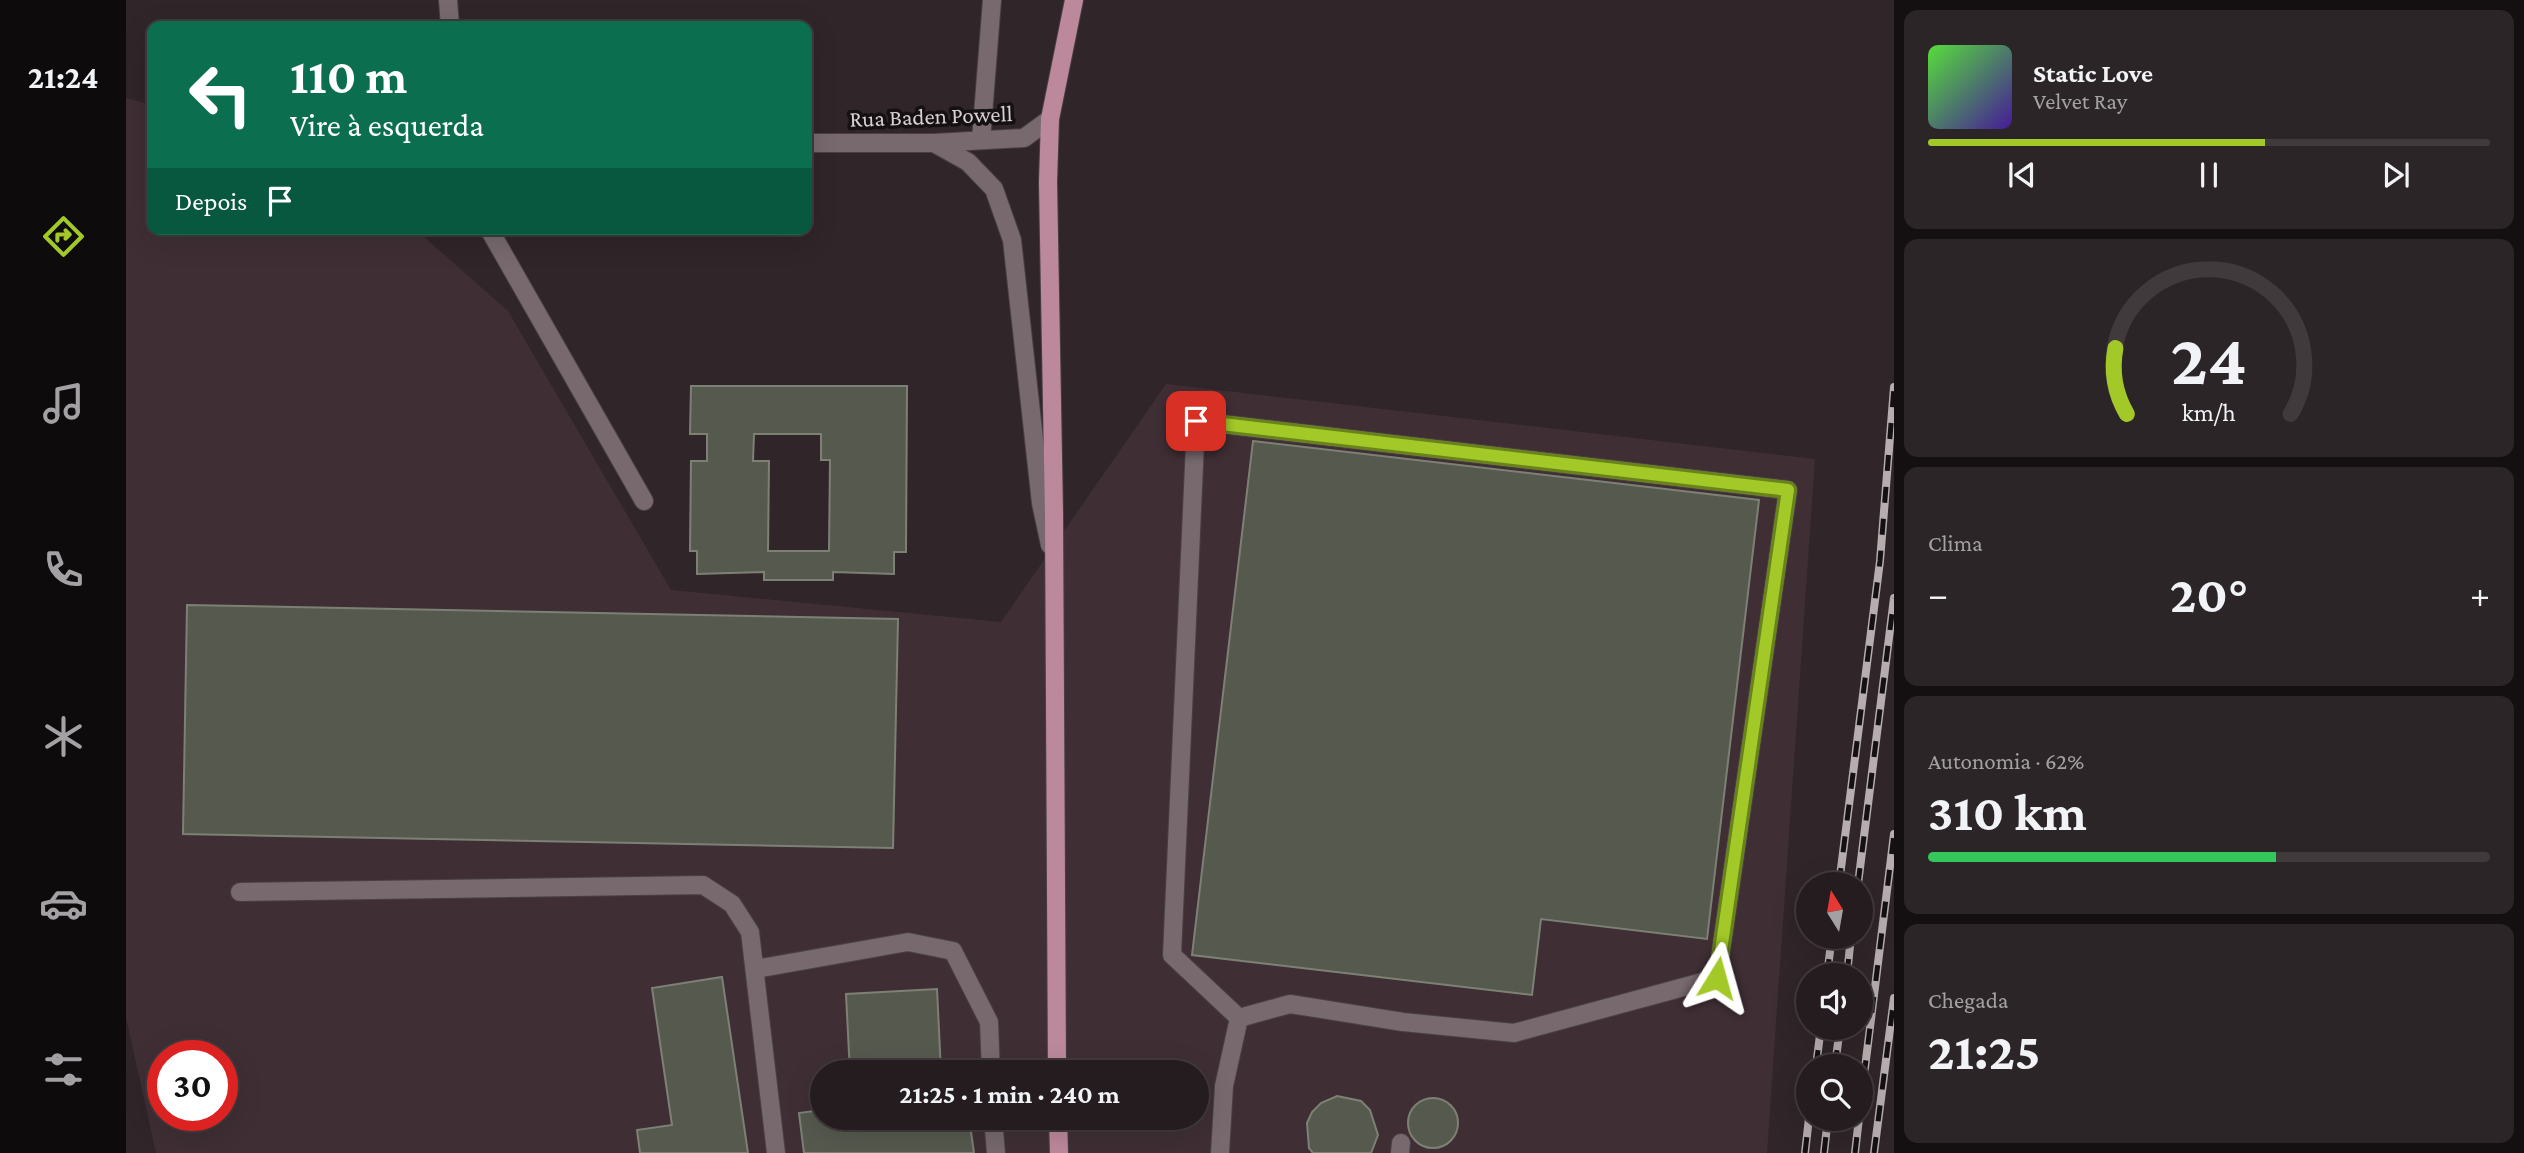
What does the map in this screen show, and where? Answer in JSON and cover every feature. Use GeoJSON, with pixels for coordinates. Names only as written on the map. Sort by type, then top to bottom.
{"type":"FeatureCollection","features":[{"type":"Feature","properties":{"kind":"main road"},"geometry":{"type":"LineString","coordinates":[[1057,1060],[1048,182],[1050,119],[1074,0]]}},
{"type":"Feature","properties":{"kind":"main road"},"geometry":{"type":"LineString","coordinates":[[1058,1130],[1059,1153]]}},
{"type":"Feature","properties":{"kind":"street"},"geometry":{"type":"LineString","coordinates":[[448,0],[450,21]]}},
{"type":"Feature","properties":{"kind":"street"},"geometry":{"type":"LineString","coordinates":[[981,140],[992,0]]}},
{"type":"Feature","properties":{"kind":"street","name":"Rua Baden Powell"},"geometry":{"type":"LineString","coordinates":[[812,143],[934,143],[1024,138],[1050,119]]}},
{"type":"Feature","properties":{"kind":"street"},"geometry":{"type":"LineString","coordinates":[[934,143],[968,162],[994,189],[1012,240],[1041,503],[1054,567]]}},
{"type":"Feature","properties":{"kind":"street"},"geometry":{"type":"LineString","coordinates":[[492,235],[644,501]]}},
{"type":"Feature","properties":{"kind":"street"},"geometry":{"type":"LineString","coordinates":[[1196,421],[1788,490],[1717,978],[1514,1033],[1403,1022],[1290,1004],[1239,1018],[1172,955],[1196,421]]}},
{"type":"Feature","properties":{"kind":"street"},"geometry":{"type":"LineString","coordinates":[[240,892],[703,885],[732,904],[750,932],[776,1153]]}},
{"type":"Feature","properties":{"kind":"street"},"geometry":{"type":"LineString","coordinates":[[755,969],[908,942],[953,951],[989,1022],[990,1060]]}},
{"type":"Feature","properties":{"kind":"street"},"geometry":{"type":"LineString","coordinates":[[1220,1153],[1224,1086],[1239,1018]]}},
{"type":"Feature","properties":{"kind":"street"},"geometry":{"type":"LineString","coordinates":[[994,1130],[996,1153]]}},
{"type":"Feature","properties":{"kind":"shaded area"},"geometry":{"type":"Polygon","coordinates":[[[126,98],[147,104],[147,235],[422,235],[508,311],[671,590],[1001,622],[1166,384],[1815,459],[1767,1153],[156,1153],[151,1131],[238,1131],[238,1040],[147,1040],[147,1112],[126,1017],[126,98]]]}},
{"type":"Feature","properties":{"kind":"building"},"geometry":{"type":"Polygon","coordinates":[[[691,386],[907,386],[906,552],[894,552],[894,574],[833,572],[833,580],[764,580],[764,572],[697,574],[697,551],[690,551],[691,461],[707,461],[707,434],[690,434],[691,386]],[[754,434],[753,461],[769,461],[768,551],[829,551],[830,460],[821,460],[821,434],[754,434]]]}},
{"type":"Feature","properties":{"kind":"building"},"geometry":{"type":"Polygon","coordinates":[[[1253,441],[1759,500],[1707,939],[1541,919],[1532,995],[1192,955],[1253,441]]]}},
{"type":"Feature","properties":{"kind":"building"},"geometry":{"type":"Polygon","coordinates":[[[187,605],[898,619],[893,848],[183,834],[187,605]]]}},
{"type":"Feature","properties":{"kind":"building"},"geometry":{"type":"Polygon","coordinates":[[[722,977],[748,1153],[640,1153],[637,1130],[672,1125],[652,988],[722,977]]]}},
{"type":"Feature","properties":{"kind":"building"},"geometry":{"type":"Polygon","coordinates":[[[937,989],[940,1060],[849,1060],[846,994],[937,989]]]}},
{"type":"Feature","properties":{"kind":"building"},"geometry":{"type":"Polygon","coordinates":[[[1337,1096],[1361,1101],[1370,1110],[1378,1135],[1371,1153],[1313,1153],[1309,1148],[1307,1123],[1312,1112],[1321,1103],[1337,1096]]]}},
{"type":"Feature","properties":{"kind":"building"},"geometry":{"type":"Polygon","coordinates":[[[1423,1099],[1443,1099],[1457,1113],[1457,1133],[1443,1147],[1423,1147],[1409,1133],[1409,1113],[1423,1099]]]}},
{"type":"Feature","properties":{"kind":"building"},"geometry":{"type":"Polygon","coordinates":[[[810,1112],[810,1130],[971,1130],[974,1153],[804,1153],[799,1113],[810,1112]]]}},
{"type":"Feature","properties":{"kind":"railway"},"geometry":{"type":"LineString","coordinates":[[1841,872],[1880,561],[1894,387]]}},
{"type":"Feature","properties":{"kind":"railway"},"geometry":{"type":"LineString","coordinates":[[1860,872],[1894,598]]}},
{"type":"Feature","properties":{"kind":"railway"},"geometry":{"type":"LineString","coordinates":[[1867,1054],[1894,834]]}},
{"type":"Feature","properties":{"kind":"railway"},"geometry":{"type":"LineString","coordinates":[[1829,963],[1830,949]]}},
{"type":"Feature","properties":{"kind":"railway"},"geometry":{"type":"LineString","coordinates":[[1848,963],[1850,949]]}},
{"type":"Feature","properties":{"kind":"railway"},"geometry":{"type":"LineString","coordinates":[[1874,1153],[1894,998]]}},
{"type":"Feature","properties":{"kind":"railway"},"geometry":{"type":"LineString","coordinates":[[1818,1054],[1819,1040]]}},
{"type":"Feature","properties":{"kind":"railway"},"geometry":{"type":"LineString","coordinates":[[1837,1054],[1838,1040]]}},
{"type":"Feature","properties":{"kind":"railway"},"geometry":{"type":"LineString","coordinates":[[1805,1153],[1808,1131]]}},
{"type":"Feature","properties":{"kind":"railway"},"geometry":{"type":"LineString","coordinates":[[1824,1153],[1827,1131]]}},
{"type":"Feature","properties":{"kind":"railway"},"geometry":{"type":"LineString","coordinates":[[1855,1153],[1858,1131]]}},
{"type":"Feature","properties":{"kind":"route"},"geometry":{"type":"LineString","coordinates":[[1196,421],[1788,490],[1717,978]]}}]}
